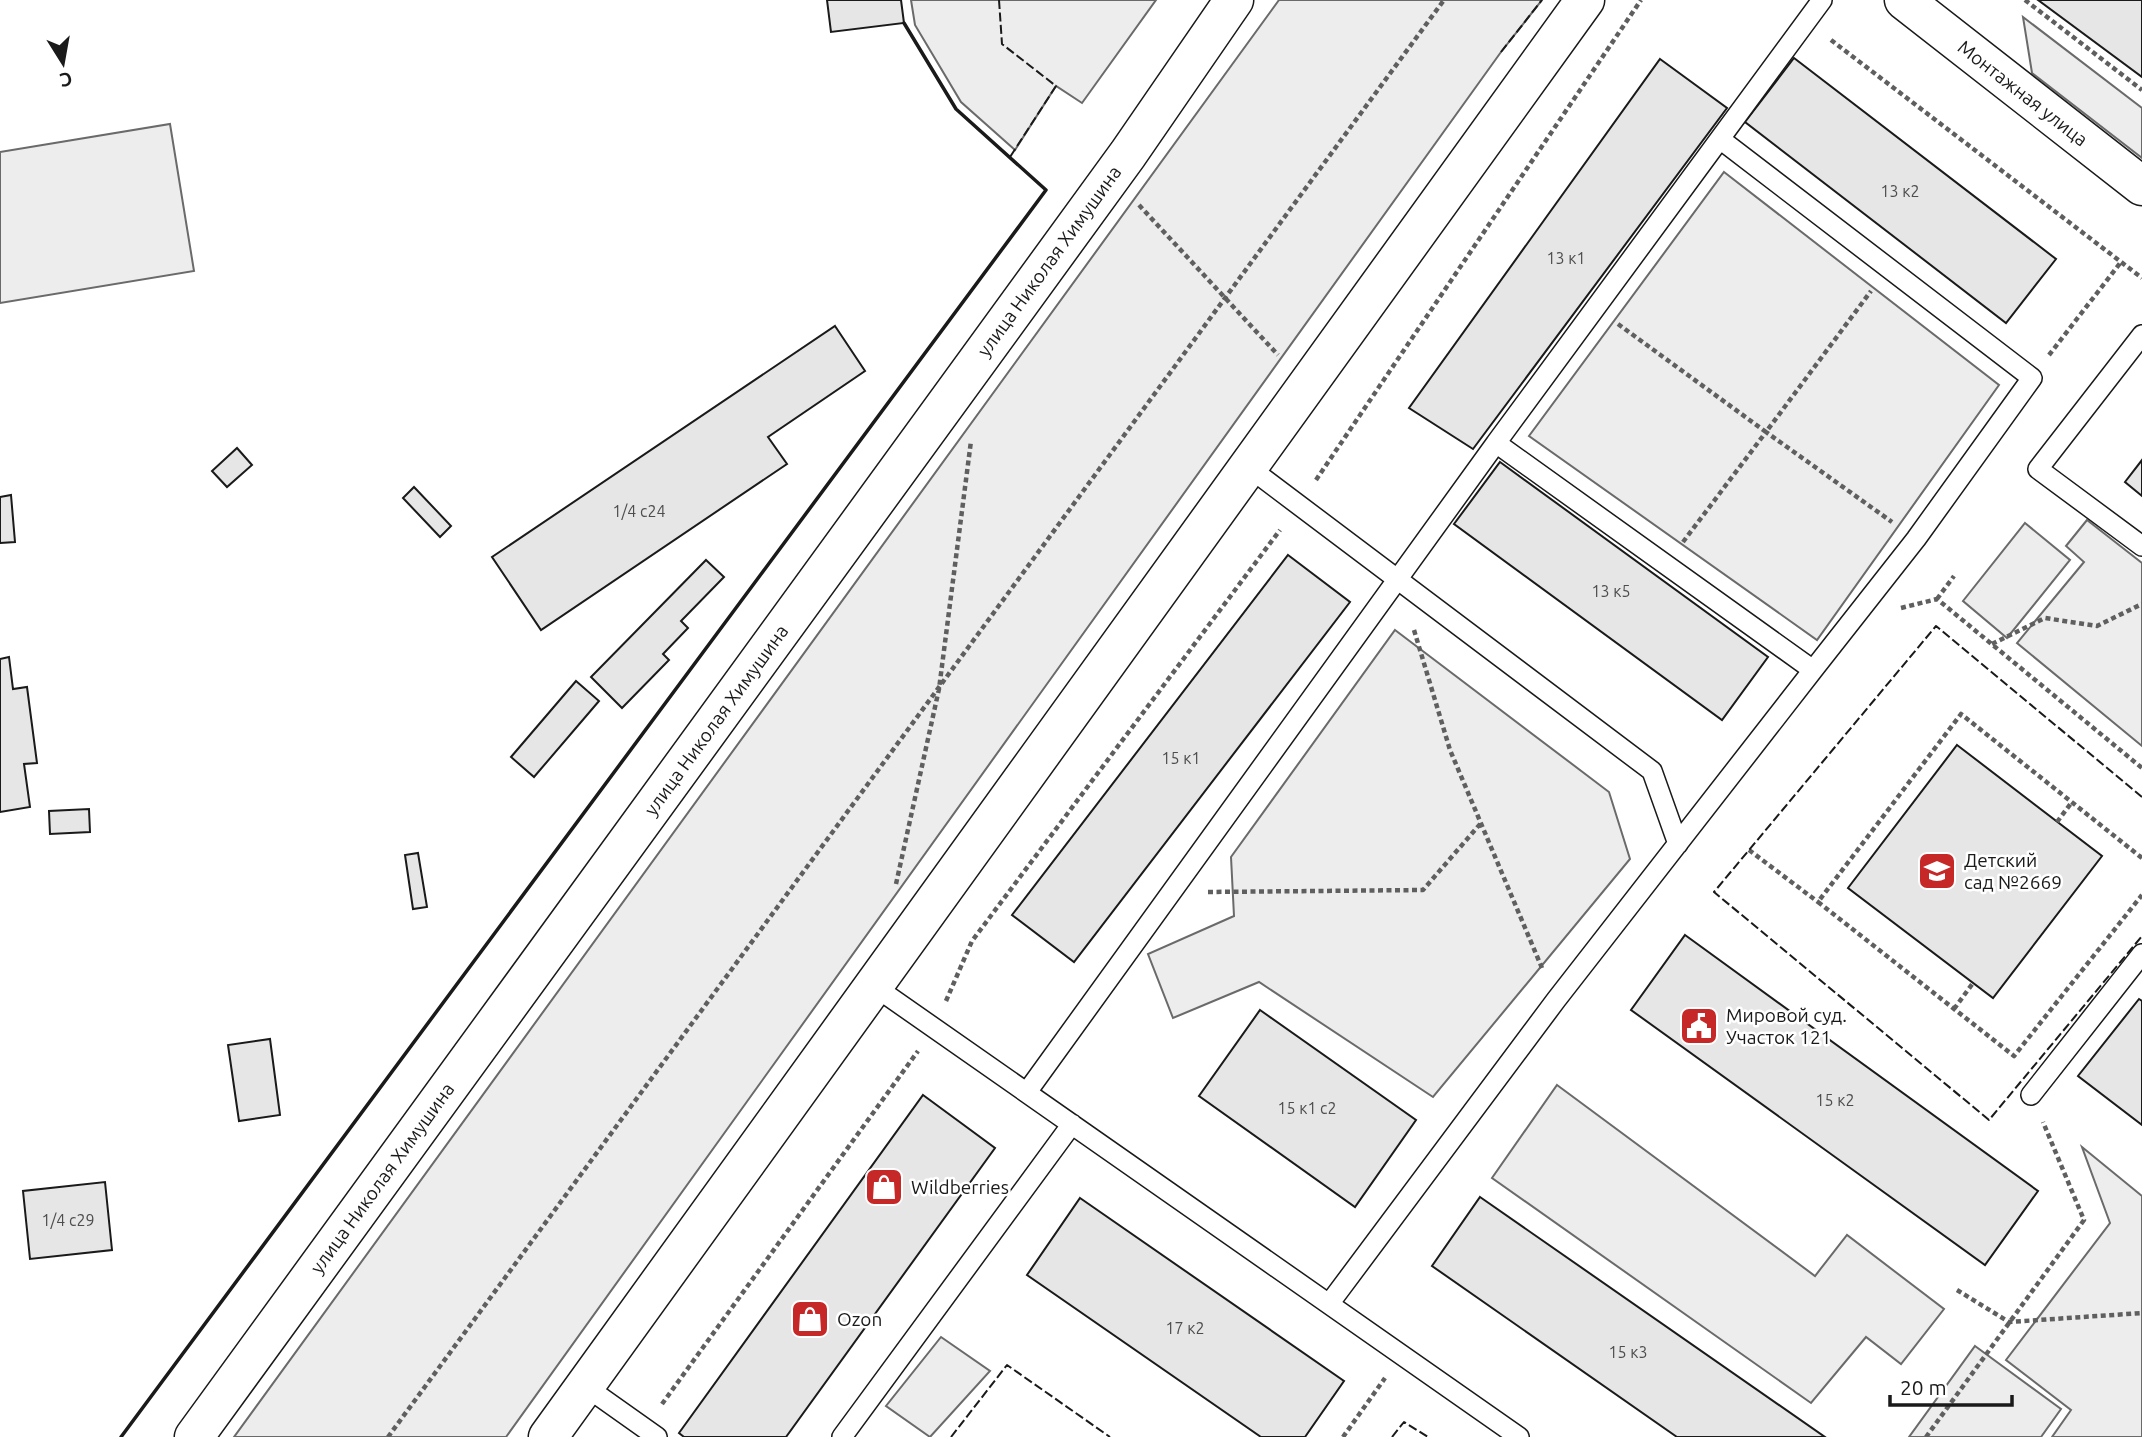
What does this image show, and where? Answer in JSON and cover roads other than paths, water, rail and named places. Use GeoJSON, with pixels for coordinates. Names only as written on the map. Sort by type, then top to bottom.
{"type":"FeatureCollection","features":[{"type":"Feature","properties":{"kind":"street","name":"улица Николая Химушина"},"geometry":{"type":"LineString","coordinates":[[194,1437],[1128,154],[1234,0]]}},
{"type":"Feature","properties":{"kind":"street"},"geometry":{"type":"LineString","coordinates":[[548,1437],[1585,0]]}},
{"type":"Feature","properties":{"kind":"street","name":"Монтажная улица"},"geometry":{"type":"LineString","coordinates":[[1904,0],[2142,186]]}},
{"type":"Feature","properties":{"kind":"lane"},"geometry":{"type":"LineString","coordinates":[[1027,1092],[1496,443],[1822,0]]}},
{"type":"Feature","properties":{"kind":"lane"},"geometry":{"type":"LineString","coordinates":[[1329,1304],[1556,1000],[1916,539],[2032,378],[1720,139]]}},
{"type":"Feature","properties":{"kind":"lane"},"geometry":{"type":"LineString","coordinates":[[2142,335],[2038,469],[2142,546]]}},
{"type":"Feature","properties":{"kind":"lane"},"geometry":{"type":"LineString","coordinates":[[1496,443],[1813,670]]}},
{"type":"Feature","properties":{"kind":"lane"},"geometry":{"type":"LineString","coordinates":[[1247,466],[1652,771],[1678,844]]}},
{"type":"Feature","properties":{"kind":"lane"},"geometry":{"type":"LineString","coordinates":[[2031,1095],[2142,954]]}},
{"type":"Feature","properties":{"kind":"lane"},"geometry":{"type":"LineString","coordinates":[[874,986],[1519,1437]]}},
{"type":"Feature","properties":{"kind":"lane"},"geometry":{"type":"LineString","coordinates":[[842,1437],[1072,1124]]}},
{"type":"Feature","properties":{"kind":"lane"},"geometry":{"type":"LineString","coordinates":[[585,1386],[651,1433]]}},
{"type":"Feature","properties":{"kind":"place","name":"Детский сад №2669"},"geometry":{"type":"Point","coordinates":[1937,871]}},
{"type":"Feature","properties":{"kind":"place","name":"Мировой суд. Участок 121"},"geometry":{"type":"Point","coordinates":[1699,1026]}},
{"type":"Feature","properties":{"kind":"place","name":"Wildberries"},"geometry":{"type":"Point","coordinates":[884,1187]}},
{"type":"Feature","properties":{"kind":"place","name":"Ozon"},"geometry":{"type":"Point","coordinates":[810,1319]}}]}
